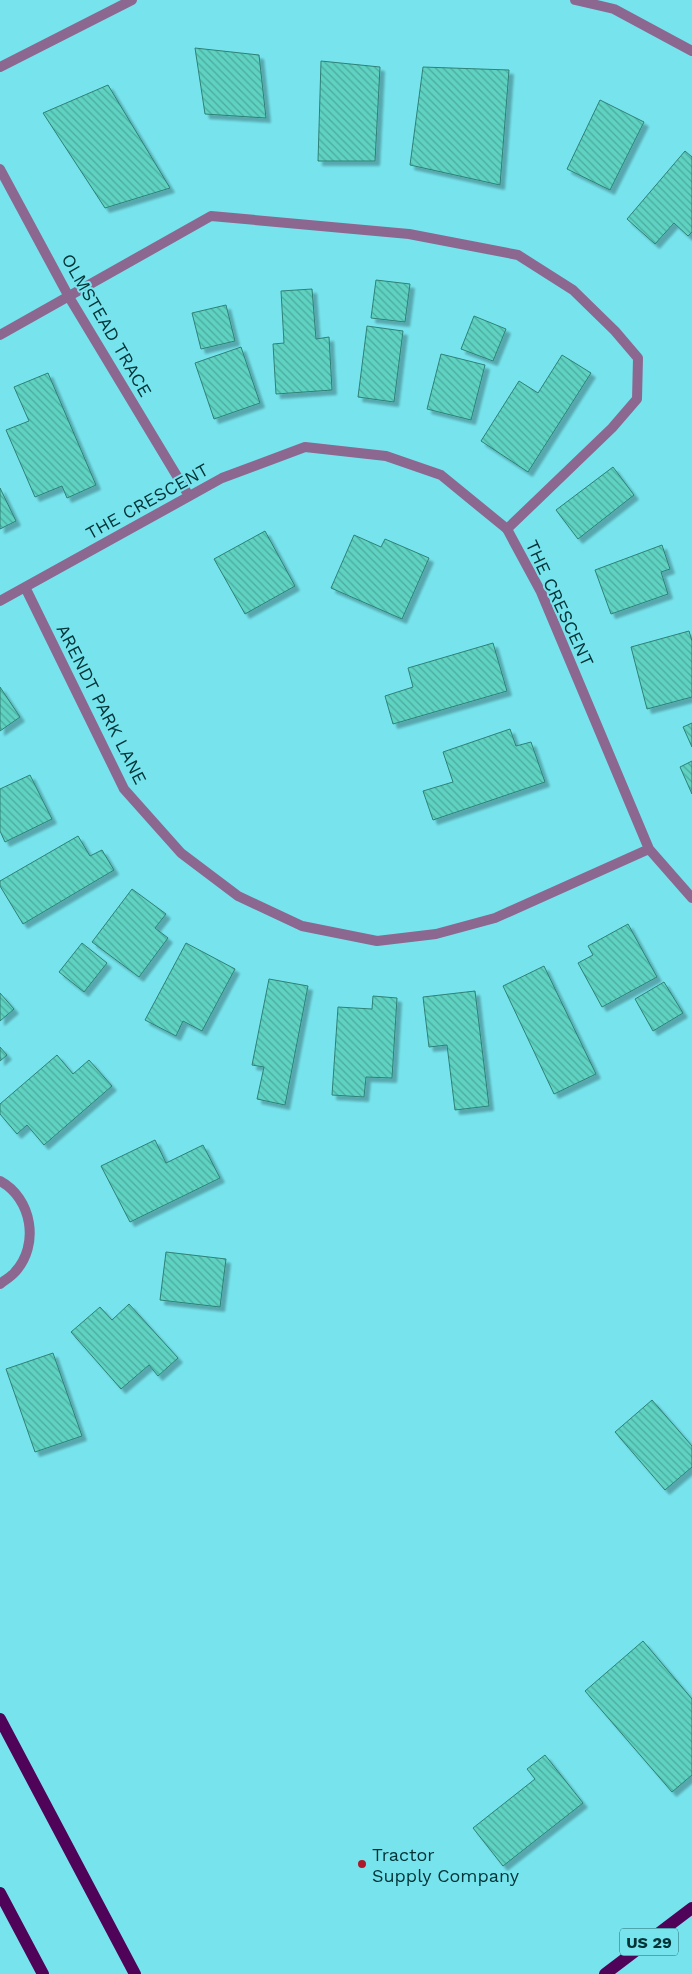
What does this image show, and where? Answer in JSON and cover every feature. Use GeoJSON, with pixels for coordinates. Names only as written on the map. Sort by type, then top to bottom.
{"type":"FeatureCollection","features":[{"type":"Feature","properties":{"kind":"main road"},"geometry":{"type":"LineString","coordinates":[[0,1720],[135,1974]]}},
{"type":"Feature","properties":{"kind":"main road"},"geometry":{"type":"LineString","coordinates":[[0,1893],[43,1974]]}},
{"type":"Feature","properties":{"kind":"main road","name":"US 29"},"geometry":{"type":"LineString","coordinates":[[604,1974],[692,1908]]}},
{"type":"Feature","properties":{"kind":"street"},"geometry":{"type":"LineString","coordinates":[[0,67],[132,0]]}},
{"type":"Feature","properties":{"kind":"street"},"geometry":{"type":"LineString","coordinates":[[575,0],[614,9],[692,51]]}},
{"type":"Feature","properties":{"kind":"street","name":"OLMSTEAD TRACE"},"geometry":{"type":"LineString","coordinates":[[0,169],[69,296],[189,496]]}},
{"type":"Feature","properties":{"kind":"street"},"geometry":{"type":"LineString","coordinates":[[0,335],[211,216],[409,234],[518,255],[573,290],[615,331],[638,358],[637,398],[612,428],[507,528]]}},
{"type":"Feature","properties":{"kind":"street","name":"THE CRESCENT"},"geometry":{"type":"LineString","coordinates":[[0,600],[222,478],[305,447],[386,456],[441,475],[507,528],[541,592],[649,849],[692,898]]}},
{"type":"Feature","properties":{"kind":"street","name":"ARENDT PARK LANE"},"geometry":{"type":"LineString","coordinates":[[25,587],[124,789],[188,858],[238,896],[302,926],[377,941],[436,934],[495,918],[649,849]]}},
{"type":"Feature","properties":{"kind":"street"},"geometry":{"type":"LineString","coordinates":[[0,1182],[7,1185],[20,1199],[29,1217],[30,1237],[26,1256],[15,1272],[0,1284]]}},
{"type":"Feature","properties":{"kind":"building"},"geometry":{"type":"Polygon","coordinates":[[[195,48],[259,55],[266,118],[205,114],[195,48]]]}},
{"type":"Feature","properties":{"kind":"building"},"geometry":{"type":"Polygon","coordinates":[[[321,61],[380,67],[375,161],[318,161],[321,61]]]}},
{"type":"Feature","properties":{"kind":"building"},"geometry":{"type":"Polygon","coordinates":[[[423,67],[509,70],[500,185],[410,165],[423,67]]]}},
{"type":"Feature","properties":{"kind":"building"},"geometry":{"type":"Polygon","coordinates":[[[108,85],[170,188],[105,208],[43,113],[108,85]]]}},
{"type":"Feature","properties":{"kind":"building"},"geometry":{"type":"Polygon","coordinates":[[[600,100],[644,122],[610,190],[567,169],[600,100]]]}},
{"type":"Feature","properties":{"kind":"building"},"geometry":{"type":"Polygon","coordinates":[[[685,151],[692,157],[692,232],[688,236],[674,223],[655,244],[627,219],[685,151]]]}},
{"type":"Feature","properties":{"kind":"building"},"geometry":{"type":"Polygon","coordinates":[[[376,280],[410,284],[405,322],[371,318],[376,280]]]}},
{"type":"Feature","properties":{"kind":"building"},"geometry":{"type":"Polygon","coordinates":[[[312,289],[316,339],[329,337],[332,390],[276,394],[273,344],[284,343],[281,291],[312,289]]]}},
{"type":"Feature","properties":{"kind":"building"},"geometry":{"type":"Polygon","coordinates":[[[226,305],[235,341],[201,349],[192,313],[226,305]]]}},
{"type":"Feature","properties":{"kind":"building"},"geometry":{"type":"Polygon","coordinates":[[[474,316],[506,329],[493,361],[461,349],[474,316]]]}},
{"type":"Feature","properties":{"kind":"building"},"geometry":{"type":"Polygon","coordinates":[[[367,326],[403,331],[394,402],[358,397],[367,326]]]}},
{"type":"Feature","properties":{"kind":"building"},"geometry":{"type":"Polygon","coordinates":[[[241,347],[260,403],[214,419],[195,363],[241,347]]]}},
{"type":"Feature","properties":{"kind":"building"},"geometry":{"type":"Polygon","coordinates":[[[441,354],[485,365],[471,420],[427,409],[441,354]]]}},
{"type":"Feature","properties":{"kind":"building"},"geometry":{"type":"Polygon","coordinates":[[[562,355],[591,373],[528,472],[481,441],[519,381],[538,393],[562,355]]]}},
{"type":"Feature","properties":{"kind":"building"},"geometry":{"type":"Polygon","coordinates":[[[48,373],[96,485],[67,498],[62,486],[35,497],[6,430],[29,421],[14,387],[48,373]]]}},
{"type":"Feature","properties":{"kind":"building"},"geometry":{"type":"Polygon","coordinates":[[[613,467],[634,495],[578,539],[556,510],[613,467]]]}},
{"type":"Feature","properties":{"kind":"building"},"geometry":{"type":"Polygon","coordinates":[[[0,488],[16,521],[0,529],[0,488]]]}},
{"type":"Feature","properties":{"kind":"building"},"geometry":{"type":"Polygon","coordinates":[[[265,531],[295,586],[245,614],[214,559],[265,531]]]}},
{"type":"Feature","properties":{"kind":"building"},"geometry":{"type":"Polygon","coordinates":[[[354,535],[381,547],[385,539],[429,558],[402,619],[331,588],[354,535]]]}},
{"type":"Feature","properties":{"kind":"building"},"geometry":{"type":"Polygon","coordinates":[[[662,545],[670,569],[661,572],[668,594],[611,614],[595,570],[662,545]]]}},
{"type":"Feature","properties":{"kind":"building"},"geometry":{"type":"Polygon","coordinates":[[[689,631],[692,641],[692,697],[647,709],[631,647],[689,631]]]}},
{"type":"Feature","properties":{"kind":"building"},"geometry":{"type":"Polygon","coordinates":[[[493,643],[507,691],[393,724],[385,696],[413,687],[408,668],[493,643]]]}},
{"type":"Feature","properties":{"kind":"building"},"geometry":{"type":"Polygon","coordinates":[[[0,687],[20,717],[0,731],[0,687]]]}},
{"type":"Feature","properties":{"kind":"building"},"geometry":{"type":"Polygon","coordinates":[[[692,723],[692,747],[683,727],[692,723]]]}},
{"type":"Feature","properties":{"kind":"building"},"geometry":{"type":"Polygon","coordinates":[[[510,729],[516,746],[531,742],[545,782],[433,820],[423,791],[453,782],[443,752],[510,729]]]}},
{"type":"Feature","properties":{"kind":"building"},"geometry":{"type":"Polygon","coordinates":[[[692,761],[692,794],[680,767],[692,761]]]}},
{"type":"Feature","properties":{"kind":"building"},"geometry":{"type":"Polygon","coordinates":[[[30,775],[52,819],[5,842],[0,831],[0,789],[30,775]]]}},
{"type":"Feature","properties":{"kind":"building"},"geometry":{"type":"Polygon","coordinates":[[[78,836],[90,856],[102,850],[114,870],[23,924],[0,886],[0,881],[78,836]]]}},
{"type":"Feature","properties":{"kind":"building"},"geometry":{"type":"Polygon","coordinates":[[[132,889],[166,914],[155,928],[168,938],[139,977],[92,942],[132,889]]]}},
{"type":"Feature","properties":{"kind":"building"},"geometry":{"type":"Polygon","coordinates":[[[628,924],[657,977],[602,1007],[578,963],[593,955],[588,946],[628,924]]]}},
{"type":"Feature","properties":{"kind":"building"},"geometry":{"type":"Polygon","coordinates":[[[82,943],[107,963],[84,992],[59,972],[82,943]]]}},
{"type":"Feature","properties":{"kind":"building"},"geometry":{"type":"Polygon","coordinates":[[[186,943],[235,969],[202,1031],[183,1021],[176,1036],[145,1020],[186,943]]]}},
{"type":"Feature","properties":{"kind":"building"},"geometry":{"type":"Polygon","coordinates":[[[544,966],[596,1074],[554,1094],[503,986],[544,966]]]}},
{"type":"Feature","properties":{"kind":"building"},"geometry":{"type":"Polygon","coordinates":[[[269,979],[308,986],[285,1105],[257,1099],[264,1067],[252,1065],[269,979]]]}},
{"type":"Feature","properties":{"kind":"building"},"geometry":{"type":"Polygon","coordinates":[[[664,982],[683,1013],[653,1031],[635,999],[664,982]]]}},
{"type":"Feature","properties":{"kind":"building"},"geometry":{"type":"Polygon","coordinates":[[[475,991],[489,1106],[455,1110],[447,1045],[429,1047],[423,997],[475,991]]]}},
{"type":"Feature","properties":{"kind":"building"},"geometry":{"type":"Polygon","coordinates":[[[0,993],[14,1009],[0,1021],[0,993]]]}},
{"type":"Feature","properties":{"kind":"building"},"geometry":{"type":"Polygon","coordinates":[[[373,996],[397,998],[392,1078],[366,1077],[364,1097],[332,1095],[338,1007],[372,1009],[373,996]]]}},
{"type":"Feature","properties":{"kind":"building"},"geometry":{"type":"Polygon","coordinates":[[[0,1047],[7,1055],[0,1061],[0,1047]]]}},
{"type":"Feature","properties":{"kind":"building"},"geometry":{"type":"Polygon","coordinates":[[[57,1055],[73,1074],[89,1060],[112,1086],[44,1145],[27,1125],[17,1134],[0,1114],[0,1104],[57,1055]]]}},
{"type":"Feature","properties":{"kind":"building"},"geometry":{"type":"Polygon","coordinates":[[[155,1140],[166,1163],[203,1145],[220,1178],[130,1222],[101,1166],[155,1140]]]}},
{"type":"Feature","properties":{"kind":"building"},"geometry":{"type":"Polygon","coordinates":[[[166,1252],[226,1259],[220,1307],[160,1300],[166,1252]]]}},
{"type":"Feature","properties":{"kind":"building"},"geometry":{"type":"Polygon","coordinates":[[[129,1304],[178,1358],[158,1376],[149,1365],[121,1389],[71,1332],[100,1307],[112,1320],[129,1304]]]}},
{"type":"Feature","properties":{"kind":"building"},"geometry":{"type":"Polygon","coordinates":[[[53,1353],[82,1436],[35,1452],[6,1369],[53,1353]]]}},
{"type":"Feature","properties":{"kind":"building"},"geometry":{"type":"Polygon","coordinates":[[[652,1400],[692,1446],[692,1467],[665,1490],[615,1432],[652,1400]]]}},
{"type":"Feature","properties":{"kind":"building"},"geometry":{"type":"Polygon","coordinates":[[[643,1641],[692,1699],[692,1775],[672,1792],[585,1691],[643,1641]]]}},
{"type":"Feature","properties":{"kind":"building"},"geometry":{"type":"Polygon","coordinates":[[[545,1755],[583,1803],[503,1866],[473,1828],[535,1779],[527,1769],[545,1755]]]}},
{"type":"Feature","properties":{"kind":"place","name":"Tractor Supply Company"},"geometry":{"type":"Point","coordinates":[362,1864]}}]}
